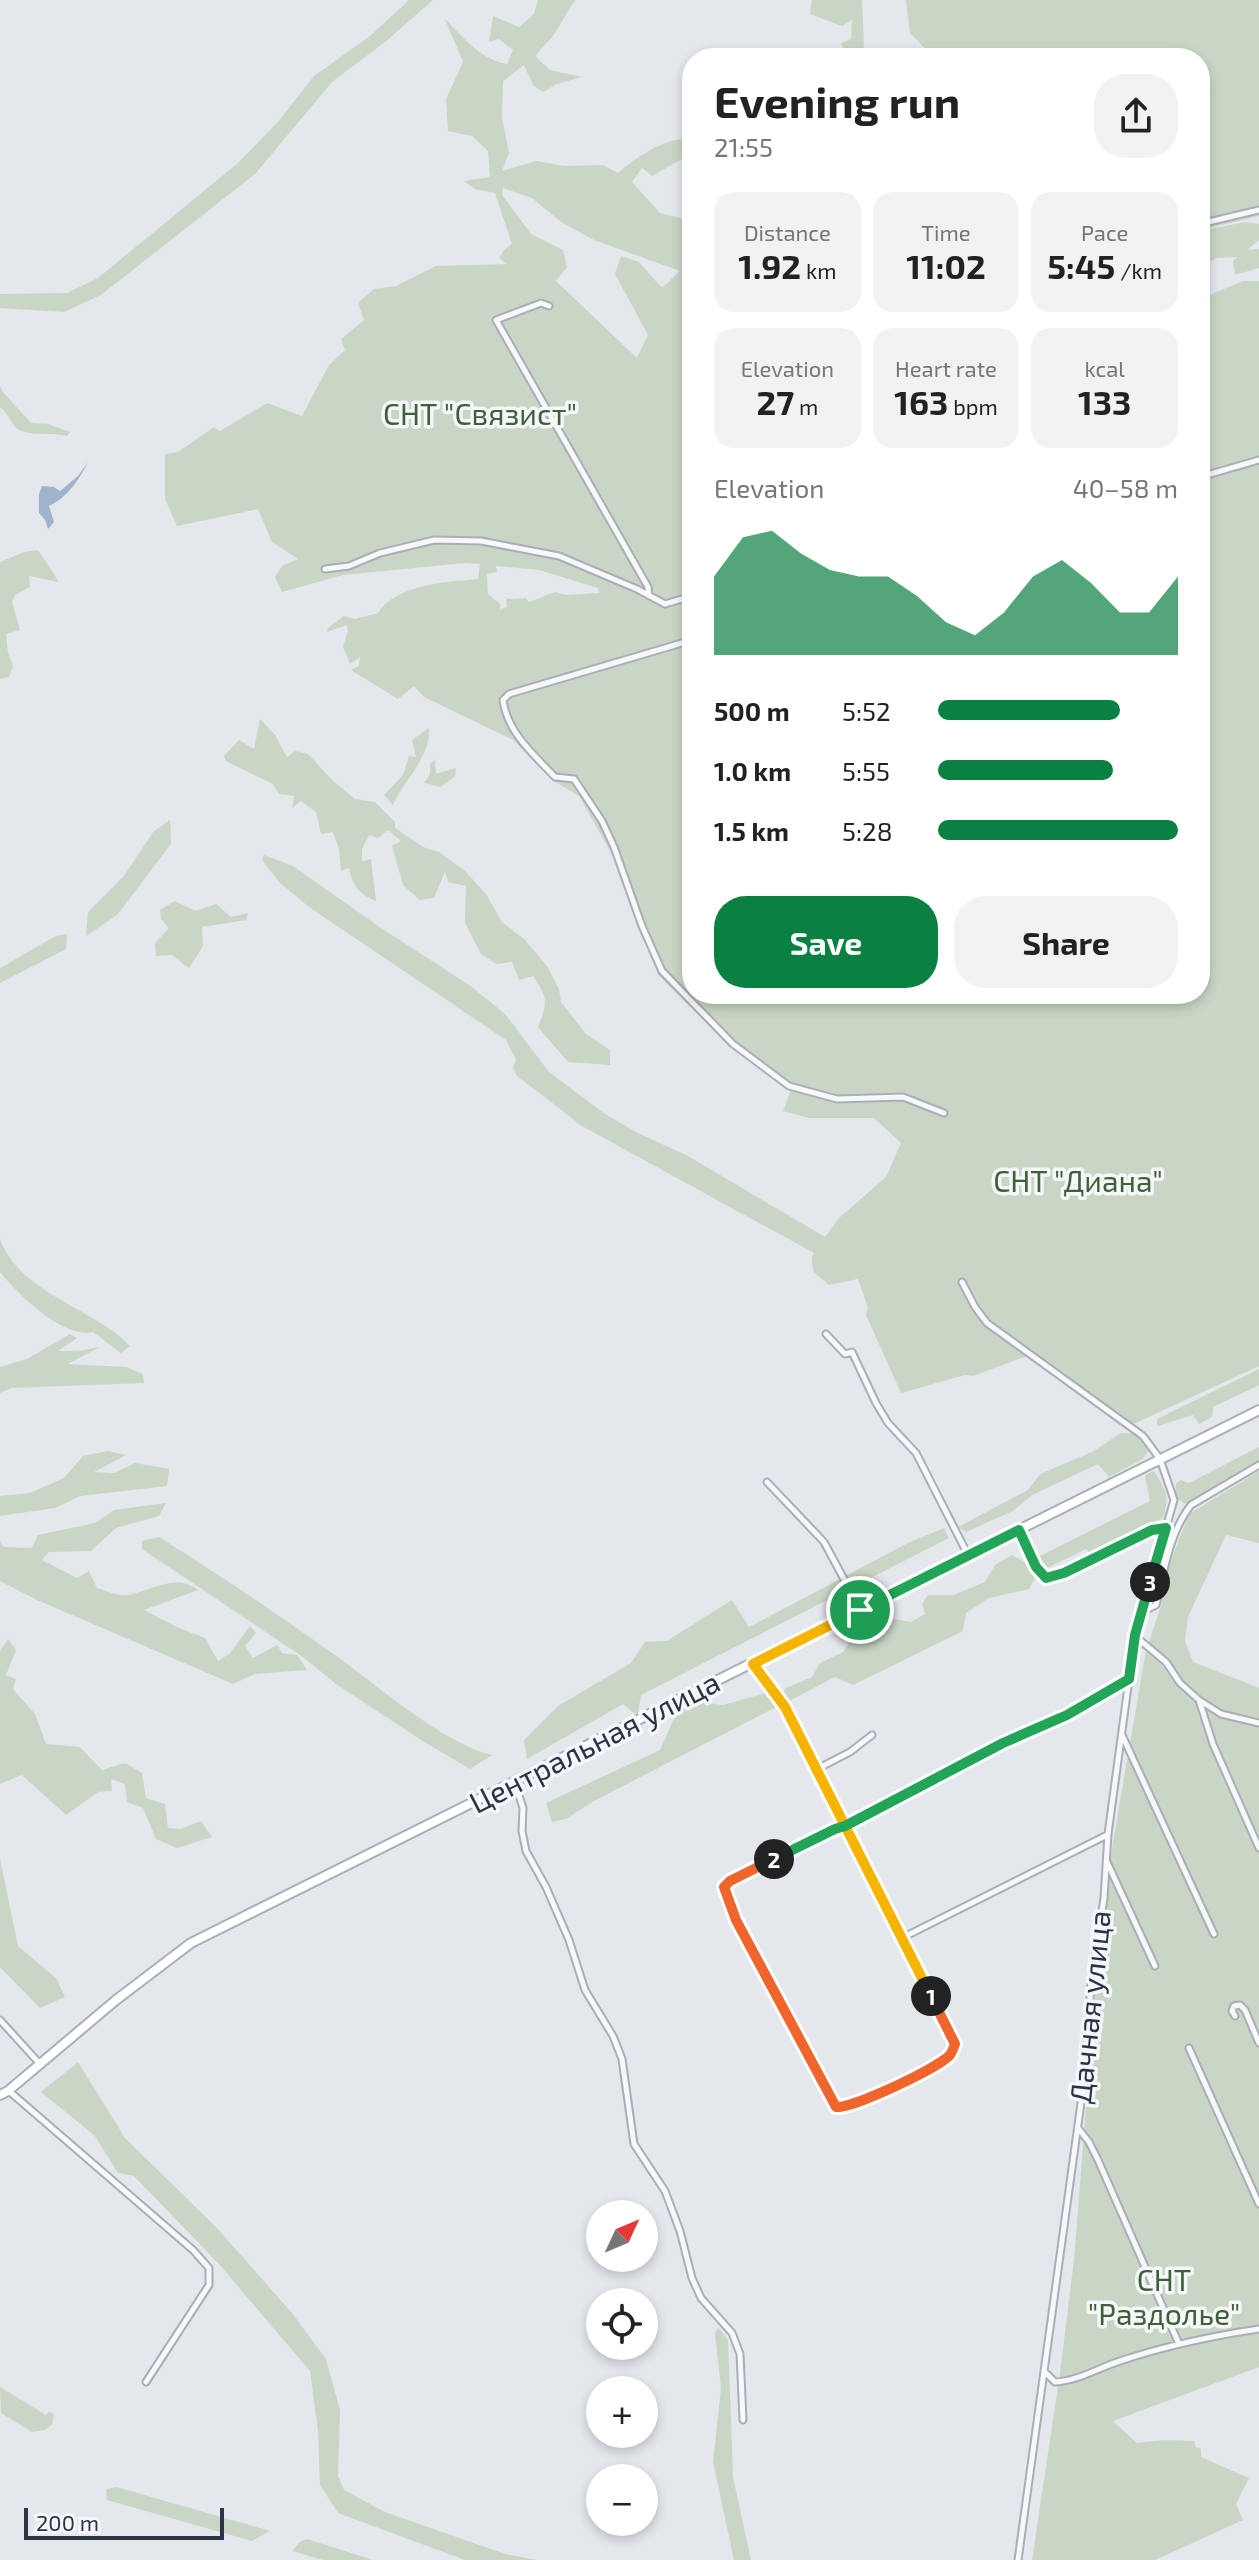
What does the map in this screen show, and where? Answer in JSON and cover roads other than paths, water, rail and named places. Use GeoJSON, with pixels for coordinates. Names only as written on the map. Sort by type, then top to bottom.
{"type":"FeatureCollection","features":[{"type":"Feature","properties":{"kind":"street"},"geometry":{"type":"LineString","coordinates":[[1210,222],[1259,210]]}},
{"type":"Feature","properties":{"kind":"street"},"geometry":{"type":"LineString","coordinates":[[549,306],[541,303],[496,320],[648,587],[649,596]]}},
{"type":"Feature","properties":{"kind":"street"},"geometry":{"type":"LineString","coordinates":[[1210,474],[1259,460]]}},
{"type":"Feature","properties":{"kind":"street"},"geometry":{"type":"LineString","coordinates":[[325,569],[349,566],[380,553],[434,540],[481,541],[559,556],[665,604],[682,599]]}},
{"type":"Feature","properties":{"kind":"street"},"geometry":{"type":"LineString","coordinates":[[682,643],[509,694],[503,700],[504,711],[520,740],[555,777],[574,779],[602,821],[662,971],[682,992]]}},
{"type":"Feature","properties":{"kind":"street"},"geometry":{"type":"LineString","coordinates":[[694,1004],[723,1034],[789,1086],[837,1099],[903,1097],[944,1113]]}},
{"type":"Feature","properties":{"kind":"street"},"geometry":{"type":"LineString","coordinates":[[962,1282],[987,1323],[1143,1436],[1160,1459]]}},
{"type":"Feature","properties":{"kind":"street"},"geometry":{"type":"LineString","coordinates":[[826,1334],[845,1354],[852,1352],[888,1423],[916,1453],[968,1555]]}},
{"type":"Feature","properties":{"kind":"street","name":"Центральная улица"},"geometry":{"type":"LineString","coordinates":[[4,2093],[116,2000],[191,1943],[1259,1410]]}},
{"type":"Feature","properties":{"kind":"street","name":"Дачная улица"},"geometry":{"type":"LineString","coordinates":[[1018,2560],[1077,2128],[1108,1834],[1135,1635],[1174,1500],[1160,1459]]}},
{"type":"Feature","properties":{"kind":"street"},"geometry":{"type":"LineString","coordinates":[[1141,1613],[1156,1605],[1183,1515],[1191,1505],[1259,1465]]}},
{"type":"Feature","properties":{"kind":"street"},"geometry":{"type":"LineString","coordinates":[[767,1482],[824,1542],[860,1610]]}},
{"type":"Feature","properties":{"kind":"street"},"geometry":{"type":"LineString","coordinates":[[1019,1530],[1036,1567],[1046,1578],[1064,1573],[1152,1530],[1166,1528]]}},
{"type":"Feature","properties":{"kind":"street"},"geometry":{"type":"LineString","coordinates":[[1135,1635],[1166,1662],[1180,1683],[1199,1700],[1221,1714],[1259,1723]]}},
{"type":"Feature","properties":{"kind":"street"},"geometry":{"type":"LineString","coordinates":[[753,1664],[785,1707],[817,1769],[845,1826],[955,2044],[951,2054],[926,2070],[844,2108],[836,2107],[736,1920],[724,1887],[730,1881],[845,1826],[1003,1743],[1067,1715],[1129,1679]]}},
{"type":"Feature","properties":{"kind":"street"},"geometry":{"type":"LineString","coordinates":[[1199,1700],[1213,1744],[1259,1848]]}},
{"type":"Feature","properties":{"kind":"street"},"geometry":{"type":"LineString","coordinates":[[1122,1734],[1214,1934]]}},
{"type":"Feature","properties":{"kind":"street"},"geometry":{"type":"LineString","coordinates":[[817,1769],[850,1752],[872,1735]]}},
{"type":"Feature","properties":{"kind":"street"},"geometry":{"type":"LineString","coordinates":[[515,1783],[523,1808],[522,1831],[526,1851],[569,1940],[585,1990],[613,2036],[622,2059],[634,2144],[665,2191],[701,2298],[732,2333],[740,2354],[743,2420]]}},
{"type":"Feature","properties":{"kind":"street"},"geometry":{"type":"LineString","coordinates":[[902,1938],[1108,1834]]}},
{"type":"Feature","properties":{"kind":"street"},"geometry":{"type":"LineString","coordinates":[[1106,1860],[1155,1966]]}},
{"type":"Feature","properties":{"kind":"street"},"geometry":{"type":"LineString","coordinates":[[1235,2016],[1232,2011],[1234,2006],[1240,2005],[1259,2043]]}},
{"type":"Feature","properties":{"kind":"street"},"geometry":{"type":"LineString","coordinates":[[0,2020],[40,2064]]}},
{"type":"Feature","properties":{"kind":"street"},"geometry":{"type":"LineString","coordinates":[[1189,2048],[1259,2204]]}},
{"type":"Feature","properties":{"kind":"street"},"geometry":{"type":"LineString","coordinates":[[4,2093],[193,2250],[209,2268],[209,2285],[146,2382]]}},
{"type":"Feature","properties":{"kind":"street"},"geometry":{"type":"LineString","coordinates":[[1077,2128],[1098,2160],[1179,2344]]}},
{"type":"Feature","properties":{"kind":"street"},"geometry":{"type":"LineString","coordinates":[[1043,2370],[1055,2382],[1068,2381],[1179,2344],[1259,2329]]}},
{"type":"Feature","properties":{"kind":"water"},"geometry":{"type":"Polygon","coordinates":[[[88,462],[72,488],[49,506],[54,522],[48,529],[39,513],[42,486],[60,491],[78,476],[88,462]]]}},
{"type":"Feature","properties":{"kind":"park label","name":"СНТ \"Связист\""},"geometry":{"type":"Point","coordinates":[480,415]}},
{"type":"Feature","properties":{"kind":"park label","name":"СНТ \"Диана\""},"geometry":{"type":"Point","coordinates":[1078,1182]}},
{"type":"Feature","properties":{"kind":"park label","name":"СНТ \"Раздолье\""},"geometry":{"type":"Point","coordinates":[1164,2298]}}]}
